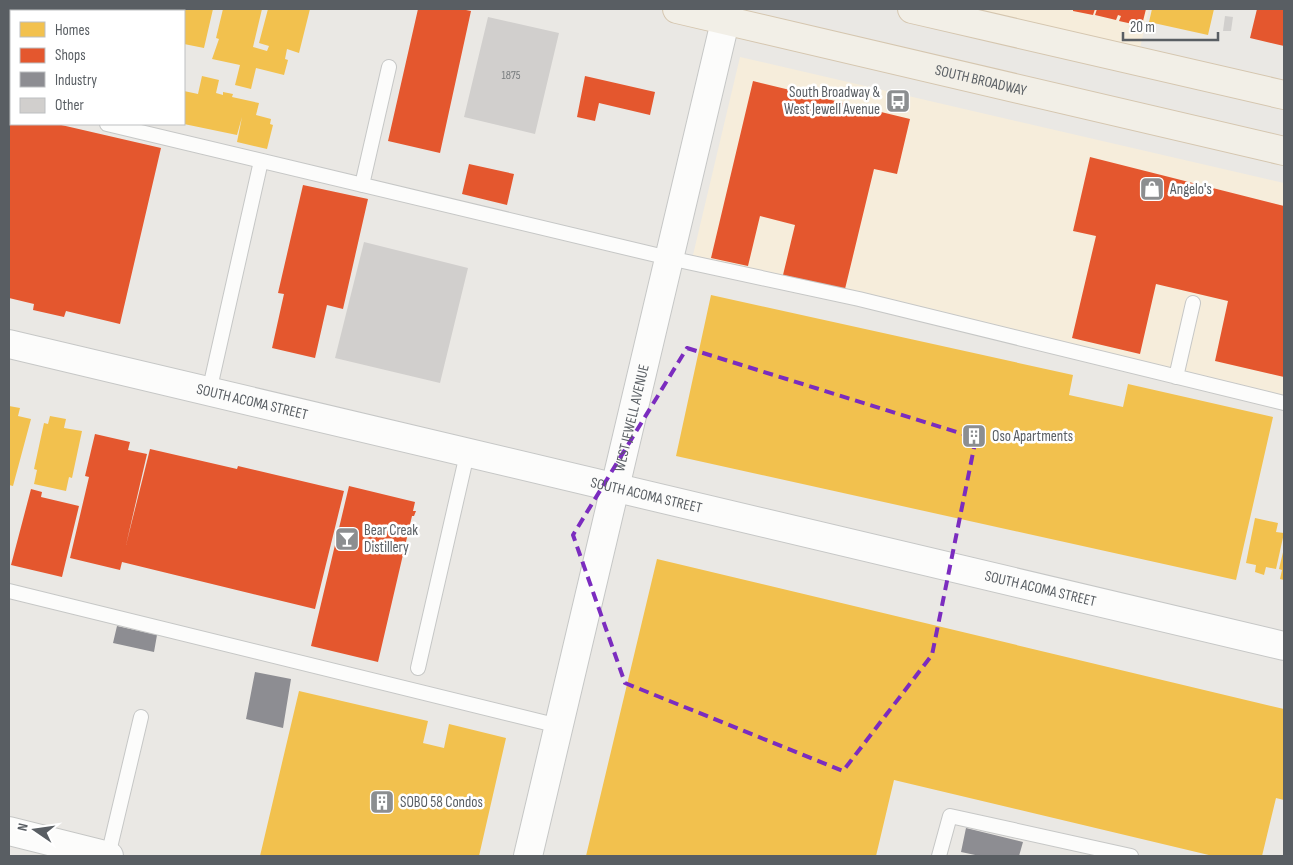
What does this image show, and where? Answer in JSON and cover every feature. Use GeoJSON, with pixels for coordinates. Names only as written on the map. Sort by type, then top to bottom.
{"type":"FeatureCollection","features":[{"type":"Feature","properties":{"kind":"main road","name":"SOUTH BROADWAY"},"geometry":{"type":"LineString","coordinates":[[677,9],[727,14],[1284,151]]}},
{"type":"Feature","properties":{"kind":"main road"},"geometry":{"type":"LineString","coordinates":[[912,9],[1284,95]]}},
{"type":"Feature","properties":{"kind":"street","name":"WEST JEWELL AVENUE"},"geometry":{"type":"LineString","coordinates":[[528,856],[727,14]]}},
{"type":"Feature","properties":{"kind":"street","name":"SOUTH ACOMA STREET"},"geometry":{"type":"LineString","coordinates":[[9,344],[1284,646]]}},
{"type":"Feature","properties":{"kind":"street"},"geometry":{"type":"LineString","coordinates":[[9,831],[109,856]]}},
{"type":"Feature","properties":{"kind":"lane"},"geometry":{"type":"LineString","coordinates":[[362,185],[389,68]]}},
{"type":"Feature","properties":{"kind":"lane"},"geometry":{"type":"LineString","coordinates":[[111,125],[669,258],[859,299],[1284,403]]}},
{"type":"Feature","properties":{"kind":"lane"},"geometry":{"type":"LineString","coordinates":[[209,392],[261,161]]}},
{"type":"Feature","properties":{"kind":"lane"},"geometry":{"type":"LineString","coordinates":[[1176,377],[1193,303]]}},
{"type":"Feature","properties":{"kind":"lane"},"geometry":{"type":"LineString","coordinates":[[418,668],[467,454]]}},
{"type":"Feature","properties":{"kind":"lane"},"geometry":{"type":"LineString","coordinates":[[9,590],[559,726]]}},
{"type":"Feature","properties":{"kind":"lane"},"geometry":{"type":"LineString","coordinates":[[109,856],[141,717]]}},
{"type":"Feature","properties":{"kind":"lane"},"geometry":{"type":"LineString","coordinates":[[940,856],[950,816],[1131,856]]}},
{"type":"Feature","properties":{"kind":"highlighted area"},"geometry":{"type":"Polygon","coordinates":[[[687,348],[976,438],[932,655],[843,771],[625,683],[573,535],[687,348]]]}},
{"type":"Feature","properties":{"kind":"shaded area"},"geometry":{"type":"Polygon","coordinates":[[[9,9],[168,9],[10,10],[9,89],[9,9]]]}},
{"type":"Feature","properties":{"kind":"shaded area"},"geometry":{"type":"Polygon","coordinates":[[[972,9],[1149,9],[1140,48],[972,9]]]}},
{"type":"Feature","properties":{"kind":"shaded area"},"geometry":{"type":"Polygon","coordinates":[[[740,57],[1284,183],[1284,397],[693,255],[740,57]]]}},
{"type":"Feature","properties":{"kind":"building: Homes"},"geometry":{"type":"Polygon","coordinates":[[[124,9],[150,9],[150,10],[124,9]]]}},
{"type":"Feature","properties":{"kind":"building: Homes"},"geometry":{"type":"Polygon","coordinates":[[[213,9],[204,48],[185,44],[185,10],[172,10],[213,9]]]}},
{"type":"Feature","properties":{"kind":"building: Homes"},"geometry":{"type":"Polygon","coordinates":[[[223,9],[262,9],[253,47],[267,51],[269,46],[259,43],[268,9],[310,9],[299,53],[287,49],[285,59],[288,60],[284,75],[256,68],[251,89],[235,85],[240,65],[212,59],[219,39],[216,38],[223,9]]]}},
{"type":"Feature","properties":{"kind":"building: Homes"},"geometry":{"type":"Polygon","coordinates":[[[1152,9],[1214,9],[1208,35],[1149,22],[1152,9]]]}},
{"type":"Feature","properties":{"kind":"building: Homes"},"geometry":{"type":"Polygon","coordinates":[[[202,76],[219,80],[216,93],[223,95],[223,92],[233,94],[232,97],[259,103],[256,115],[271,119],[270,124],[273,125],[267,149],[237,142],[242,117],[237,135],[185,124],[185,91],[198,94],[202,76]]]}},
{"type":"Feature","properties":{"kind":"building: Homes","name":"Oso Apartments"},"geometry":{"type":"Polygon","coordinates":[[[711,295],[1073,375],[1069,395],[1123,407],[1128,384],[1273,417],[1236,580],[676,456],[711,295]]]}},
{"type":"Feature","properties":{"kind":"building: Homes"},"geometry":{"type":"Polygon","coordinates":[[[9,406],[20,408],[18,416],[31,419],[13,486],[9,485],[9,406]]]}},
{"type":"Feature","properties":{"kind":"building: Homes"},"geometry":{"type":"Polygon","coordinates":[[[50,416],[66,419],[64,428],[82,431],[72,478],[69,477],[66,491],[34,484],[37,470],[34,469],[44,423],[48,424],[50,416]]]}},
{"type":"Feature","properties":{"kind":"building: Homes"},"geometry":{"type":"Polygon","coordinates":[[[1255,518],[1278,523],[1276,532],[1284,533],[1276,569],[1266,567],[1264,575],[1255,572],[1256,565],[1246,563],[1255,518]]]}},
{"type":"Feature","properties":{"kind":"building: Homes"},"geometry":{"type":"Polygon","coordinates":[[[1284,548],[1284,580],[1280,579],[1282,570],[1279,569],[1284,548]]]}},
{"type":"Feature","properties":{"kind":"building: Homes"},"geometry":{"type":"Polygon","coordinates":[[[657,559],[1284,709],[1284,800],[1276,798],[1262,856],[1213,856],[894,780],[876,856],[586,856],[657,559]]]}},
{"type":"Feature","properties":{"kind":"building: Homes","name":"SOBO 58 Condos"},"geometry":{"type":"Polygon","coordinates":[[[299,691],[428,721],[423,743],[444,748],[449,724],[506,738],[479,856],[260,856],[299,691]]]}},
{"type":"Feature","properties":{"kind":"building: Shops"},"geometry":{"type":"Polygon","coordinates":[[[9,9],[119,9],[10,10],[9,74],[9,9]]]}},
{"type":"Feature","properties":{"kind":"building: Shops"},"geometry":{"type":"Polygon","coordinates":[[[418,9],[461,9],[471,11],[440,153],[388,141],[418,9]]]}},
{"type":"Feature","properties":{"kind":"building: Shops"},"geometry":{"type":"Polygon","coordinates":[[[1073,9],[1095,9],[1093,15],[1073,11],[1073,9]]]}},
{"type":"Feature","properties":{"kind":"building: Shops"},"geometry":{"type":"Polygon","coordinates":[[[1097,9],[1146,9],[1143,21],[1139,20],[1137,25],[1119,21],[1121,16],[1118,15],[1116,20],[1095,15],[1097,9]]]}},
{"type":"Feature","properties":{"kind":"building: Shops"},"geometry":{"type":"Polygon","coordinates":[[[1257,9],[1284,9],[1284,46],[1250,38],[1257,9]]]}},
{"type":"Feature","properties":{"kind":"building: Shops"},"geometry":{"type":"Polygon","coordinates":[[[585,76],[655,92],[650,115],[599,103],[595,121],[577,117],[585,76]]]}},
{"type":"Feature","properties":{"kind":"building: Shops"},"geometry":{"type":"Polygon","coordinates":[[[753,81],[910,119],[897,174],[874,169],[845,289],[783,275],[795,225],[760,216],[748,266],[711,258],[753,81]]]}},
{"type":"Feature","properties":{"kind":"building: Shops"},"geometry":{"type":"Polygon","coordinates":[[[9,113],[10,125],[61,125],[161,148],[120,324],[66,311],[64,317],[33,310],[34,304],[9,298],[9,113]]]}},
{"type":"Feature","properties":{"kind":"building: Shops"},"geometry":{"type":"Polygon","coordinates":[[[1090,157],[1284,206],[1284,377],[1215,361],[1228,301],[1156,284],[1140,354],[1072,338],[1096,236],[1073,231],[1090,157]]]}},
{"type":"Feature","properties":{"kind":"building: Shops"},"geometry":{"type":"Polygon","coordinates":[[[469,164],[514,174],[507,205],[462,194],[469,164]]]}},
{"type":"Feature","properties":{"kind":"building: Shops"},"geometry":{"type":"Polygon","coordinates":[[[303,185],[368,199],[343,309],[327,305],[315,358],[272,348],[284,294],[278,293],[303,185]]]}},
{"type":"Feature","properties":{"kind":"building: Shops"},"geometry":{"type":"Polygon","coordinates":[[[95,434],[130,442],[128,450],[147,454],[126,545],[150,449],[237,469],[238,466],[344,491],[315,609],[122,562],[120,570],[70,558],[89,477],[85,476],[95,434]]]}},
{"type":"Feature","properties":{"kind":"building: Shops"},"geometry":{"type":"Polygon","coordinates":[[[349,486],[415,502],[413,511],[416,511],[414,516],[412,516],[378,662],[311,646],[349,486]]]}},
{"type":"Feature","properties":{"kind":"building: Shops"},"geometry":{"type":"Polygon","coordinates":[[[31,489],[42,492],[41,497],[79,506],[62,577],[11,565],[31,489]]]}},
{"type":"Feature","properties":{"kind":"building: Industry"},"geometry":{"type":"Polygon","coordinates":[[[117,626],[157,635],[154,652],[113,643],[117,626]]]}},
{"type":"Feature","properties":{"kind":"building: Industry"},"geometry":{"type":"Polygon","coordinates":[[[255,672],[291,679],[283,728],[246,719],[255,672]]]}},
{"type":"Feature","properties":{"kind":"building: Industry"},"geometry":{"type":"Polygon","coordinates":[[[966,828],[1023,842],[1019,856],[980,856],[961,852],[966,828]]]}},
{"type":"Feature","properties":{"kind":"building: Other"},"geometry":{"type":"Polygon","coordinates":[[[1225,16],[1233,17],[1231,31],[1223,31],[1225,16]]]}},
{"type":"Feature","properties":{"kind":"building: Other"},"geometry":{"type":"Polygon","coordinates":[[[488,17],[559,33],[535,134],[464,117],[488,17]]]}},
{"type":"Feature","properties":{"kind":"building: Other"},"geometry":{"type":"Polygon","coordinates":[[[364,242],[468,268],[440,383],[335,358],[364,242]]]}},
{"type":"Feature","properties":{"kind":"place","name":"South Broadway & West Jewell Avenue"},"geometry":{"type":"Point","coordinates":[898,101]}},
{"type":"Feature","properties":{"kind":"place","name":"Angelo's"},"geometry":{"type":"Point","coordinates":[1152,189]}},
{"type":"Feature","properties":{"kind":"place","name":"Oso Apartments"},"geometry":{"type":"Point","coordinates":[974,436]}},
{"type":"Feature","properties":{"kind":"place","name":"Bear Creak Distillery"},"geometry":{"type":"Point","coordinates":[347,539]}},
{"type":"Feature","properties":{"kind":"place","name":"SOBO 58 Condos"},"geometry":{"type":"Point","coordinates":[382,802]}}]}
